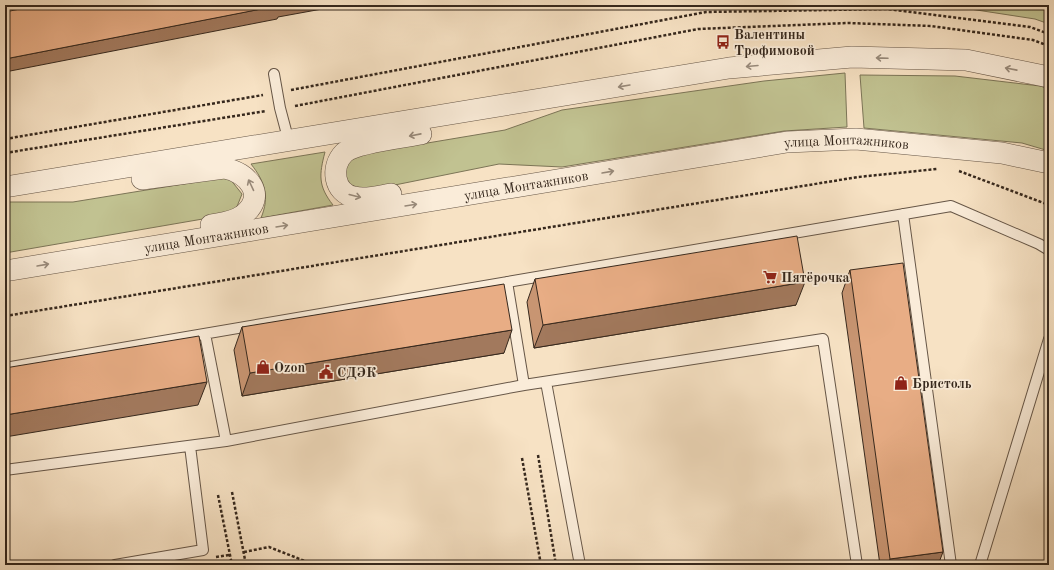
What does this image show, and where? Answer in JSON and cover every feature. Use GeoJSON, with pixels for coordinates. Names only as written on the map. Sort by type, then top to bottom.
{"type":"FeatureCollection","features":[{"type":"Feature","properties":{"kind":"street"},"geometry":{"type":"LineString","coordinates":[[5,187],[289,142],[729,68],[852,57],[966,60],[1049,77]]}},
{"type":"Feature","properties":{"kind":"street"},"geometry":{"type":"LineString","coordinates":[[505,106],[457,127],[355,147],[345,153],[338,161],[335,172],[337,182],[343,192],[353,197],[366,198],[473,180],[517,188]]}},
{"type":"Feature","properties":{"kind":"street","name":"улица Монтажников"},"geometry":{"type":"LineString","coordinates":[[5,271],[517,188],[787,142],[849,139],[1002,153],[1049,164]]}},
{"type":"Feature","properties":{"kind":"street"},"geometry":{"type":"LineString","coordinates":[[46,181],[113,183],[224,168],[235,170],[246,177],[253,187],[254,198],[250,207],[244,215],[233,221],[151,236],[105,254]]}},
{"type":"Feature","properties":{"kind":"lane"},"geometry":{"type":"LineString","coordinates":[[274,74],[280,108],[289,142]]}},
{"type":"Feature","properties":{"kind":"lane"},"geometry":{"type":"LineString","coordinates":[[5,368],[951,206],[1039,244],[1049,250]]}},
{"type":"Feature","properties":{"kind":"lane"},"geometry":{"type":"LineString","coordinates":[[903,214],[951,565]]}},
{"type":"Feature","properties":{"kind":"lane"},"geometry":{"type":"LineString","coordinates":[[507,282],[524,385]]}},
{"type":"Feature","properties":{"kind":"lane"},"geometry":{"type":"LineString","coordinates":[[205,334],[226,441]]}},
{"type":"Feature","properties":{"kind":"lane"},"geometry":{"type":"LineString","coordinates":[[5,470],[226,441],[524,385],[823,339],[857,565]]}},
{"type":"Feature","properties":{"kind":"lane"},"geometry":{"type":"LineString","coordinates":[[980,565],[1046,358],[1049,339]]}},
{"type":"Feature","properties":{"kind":"lane"},"geometry":{"type":"LineString","coordinates":[[546,382],[580,565]]}},
{"type":"Feature","properties":{"kind":"lane"},"geometry":{"type":"LineString","coordinates":[[115,565],[203,550],[190,446]]}},
{"type":"Feature","properties":{"kind":"path"},"geometry":{"type":"LineString","coordinates":[[5,139],[277,92],[706,12],[887,9],[1030,27],[1049,34]]}},
{"type":"Feature","properties":{"kind":"path"},"geometry":{"type":"LineString","coordinates":[[5,153],[280,108],[698,29],[848,23],[931,26],[1033,40],[1049,46]]}},
{"type":"Feature","properties":{"kind":"path"},"geometry":{"type":"LineString","coordinates":[[5,316],[858,177],[942,168]]}},
{"type":"Feature","properties":{"kind":"path"},"geometry":{"type":"LineString","coordinates":[[957,170],[1049,205]]}},
{"type":"Feature","properties":{"kind":"path"},"geometry":{"type":"LineString","coordinates":[[538,455],[556,565]]}},
{"type":"Feature","properties":{"kind":"path"},"geometry":{"type":"LineString","coordinates":[[522,458],[541,565]]}},
{"type":"Feature","properties":{"kind":"path"},"geometry":{"type":"LineString","coordinates":[[232,492],[246,565]]}},
{"type":"Feature","properties":{"kind":"path"},"geometry":{"type":"LineString","coordinates":[[218,495],[232,565]]}},
{"type":"Feature","properties":{"kind":"path"},"geometry":{"type":"LineString","coordinates":[[244,552],[269,547],[315,565]]}},
{"type":"Feature","properties":{"kind":"green space"},"geometry":{"type":"Polygon","coordinates":[[[944,5],[1049,5],[1049,24],[1035,19],[944,5]]]}},
{"type":"Feature","properties":{"kind":"green space"},"geometry":{"type":"Polygon","coordinates":[[[845,73],[847,127],[784,131],[562,167],[499,164],[365,191],[346,183],[344,168],[356,155],[505,130],[562,110],[764,81],[845,73]]]}},
{"type":"Feature","properties":{"kind":"green space"},"geometry":{"type":"Polygon","coordinates":[[[860,75],[955,76],[1040,86],[1049,89],[1049,151],[1022,143],[864,128],[860,75]]]}},
{"type":"Feature","properties":{"kind":"green space"},"geometry":{"type":"Polygon","coordinates":[[[325,152],[321,180],[322,186],[333,205],[261,218],[265,203],[265,190],[260,177],[251,164],[325,152]]]}},
{"type":"Feature","properties":{"kind":"green space"},"geometry":{"type":"Polygon","coordinates":[[[220,178],[230,179],[242,194],[236,209],[226,215],[5,253],[5,202],[73,202],[220,178]]]}},
{"type":"Feature","properties":{"kind":"building"},"geometry":{"type":"Polygon","coordinates":[[[40,5],[282,5],[5,59],[5,12],[40,5]]]}},
{"type":"Feature","properties":{"kind":"building"},"geometry":{"type":"Polygon","coordinates":[[[797,236],[805,282],[543,325],[535,279],[797,236]]]}},
{"type":"Feature","properties":{"kind":"building"},"geometry":{"type":"Polygon","coordinates":[[[903,263],[943,552],[890,559],[850,270],[903,263]]]}},
{"type":"Feature","properties":{"kind":"building"},"geometry":{"type":"Polygon","coordinates":[[[504,284],[512,330],[250,373],[242,327],[504,284]]]}},
{"type":"Feature","properties":{"kind":"building"},"geometry":{"type":"Polygon","coordinates":[[[199,336],[207,382],[5,415],[5,368],[199,336]]]}},
{"type":"Feature","properties":{"kind":"place","name":"Валентины Трофимовой"},"geometry":{"type":"Point","coordinates":[723,42]}},
{"type":"Feature","properties":{"kind":"place","name":"Пятёрочка"},"geometry":{"type":"Point","coordinates":[770,277]}},
{"type":"Feature","properties":{"kind":"place","name":"Ozon"},"geometry":{"type":"Point","coordinates":[263,367]}},
{"type":"Feature","properties":{"kind":"place","name":"СДЭК"},"geometry":{"type":"Point","coordinates":[326,372]}},
{"type":"Feature","properties":{"kind":"place","name":"Бристоль"},"geometry":{"type":"Point","coordinates":[901,383]}}]}
